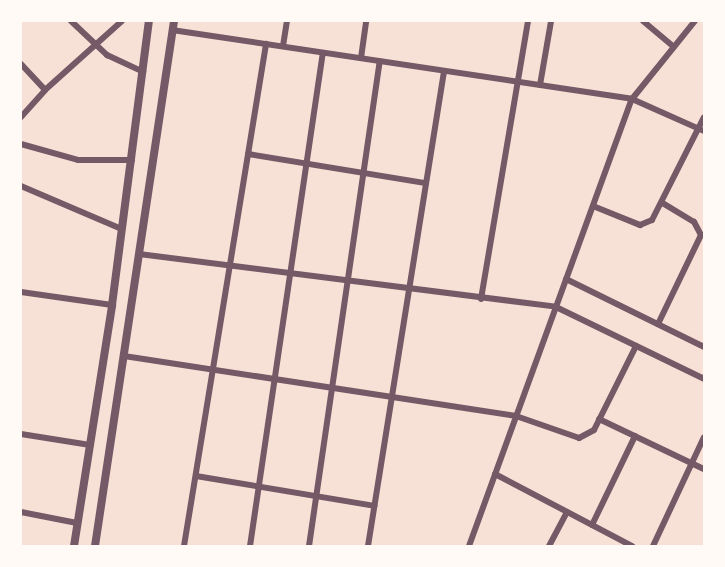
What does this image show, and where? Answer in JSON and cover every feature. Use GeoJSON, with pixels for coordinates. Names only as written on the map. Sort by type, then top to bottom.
{"type":"FeatureCollection","features":[{"type":"Feature","properties":{"kind":"street"},"geometry":{"type":"LineString","coordinates":[[71,21],[96,46],[118,62],[143,72]]}},
{"type":"Feature","properties":{"kind":"street"},"geometry":{"type":"LineString","coordinates":[[21,117],[45,90],[122,21]]}},
{"type":"Feature","properties":{"kind":"street"},"geometry":{"type":"LineString","coordinates":[[74,546],[112,305],[149,21]]}},
{"type":"Feature","properties":{"kind":"street"},"geometry":{"type":"LineString","coordinates":[[283,46],[287,21]]}},
{"type":"Feature","properties":{"kind":"street"},"geometry":{"type":"LineString","coordinates":[[361,58],[366,21]]}},
{"type":"Feature","properties":{"kind":"street"},"geometry":{"type":"LineString","coordinates":[[481,299],[528,21]]}},
{"type":"Feature","properties":{"kind":"street"},"geometry":{"type":"LineString","coordinates":[[540,85],[551,21]]}},
{"type":"Feature","properties":{"kind":"street"},"geometry":{"type":"LineString","coordinates":[[643,21],[674,47]]}},
{"type":"Feature","properties":{"kind":"street"},"geometry":{"type":"LineString","coordinates":[[468,546],[632,99],[695,21]]}},
{"type":"Feature","properties":{"kind":"street"},"geometry":{"type":"LineString","coordinates":[[95,546],[173,25],[266,44],[632,99],[704,131]]}},
{"type":"Feature","properties":{"kind":"street"},"geometry":{"type":"LineString","coordinates":[[184,546],[266,44]]}},
{"type":"Feature","properties":{"kind":"street"},"geometry":{"type":"LineString","coordinates":[[250,546],[323,52]]}},
{"type":"Feature","properties":{"kind":"street"},"geometry":{"type":"LineString","coordinates":[[309,546],[380,61]]}},
{"type":"Feature","properties":{"kind":"street"},"geometry":{"type":"LineString","coordinates":[[21,64],[45,90]]}},
{"type":"Feature","properties":{"kind":"street"},"geometry":{"type":"LineString","coordinates":[[368,546],[444,71]]}},
{"type":"Feature","properties":{"kind":"street"},"geometry":{"type":"LineString","coordinates":[[593,206],[644,225],[652,220],[696,128],[704,117]]}},
{"type":"Feature","properties":{"kind":"street"},"geometry":{"type":"LineString","coordinates":[[21,144],[78,160],[132,160]]}},
{"type":"Feature","properties":{"kind":"street"},"geometry":{"type":"LineString","coordinates":[[248,154],[426,183]]}},
{"type":"Feature","properties":{"kind":"street"},"geometry":{"type":"LineString","coordinates":[[21,186],[122,229]]}},
{"type":"Feature","properties":{"kind":"street"},"geometry":{"type":"LineString","coordinates":[[658,324],[701,235],[694,222],[662,203]]}},
{"type":"Feature","properties":{"kind":"street"},"geometry":{"type":"LineString","coordinates":[[139,254],[556,308],[704,380]]}},
{"type":"Feature","properties":{"kind":"street"},"geometry":{"type":"LineString","coordinates":[[566,279],[704,347]]}},
{"type":"Feature","properties":{"kind":"street"},"geometry":{"type":"LineString","coordinates":[[21,292],[112,305]]}},
{"type":"Feature","properties":{"kind":"street"},"geometry":{"type":"LineString","coordinates":[[124,356],[516,416],[579,438],[594,430],[636,346]]}},
{"type":"Feature","properties":{"kind":"street"},"geometry":{"type":"LineString","coordinates":[[599,419],[704,469]]}},
{"type":"Feature","properties":{"kind":"street"},"geometry":{"type":"LineString","coordinates":[[21,434],[90,445]]}},
{"type":"Feature","properties":{"kind":"street"},"geometry":{"type":"LineString","coordinates":[[592,525],[635,436]]}},
{"type":"Feature","properties":{"kind":"street"},"geometry":{"type":"LineString","coordinates":[[653,546],[704,437]]}},
{"type":"Feature","properties":{"kind":"street"},"geometry":{"type":"LineString","coordinates":[[495,474],[632,546]]}},
{"type":"Feature","properties":{"kind":"street"},"geometry":{"type":"LineString","coordinates":[[196,476],[375,506]]}},
{"type":"Feature","properties":{"kind":"street"},"geometry":{"type":"LineString","coordinates":[[21,512],[78,523]]}},
{"type":"Feature","properties":{"kind":"street"},"geometry":{"type":"LineString","coordinates":[[549,546],[567,512]]}}]}
